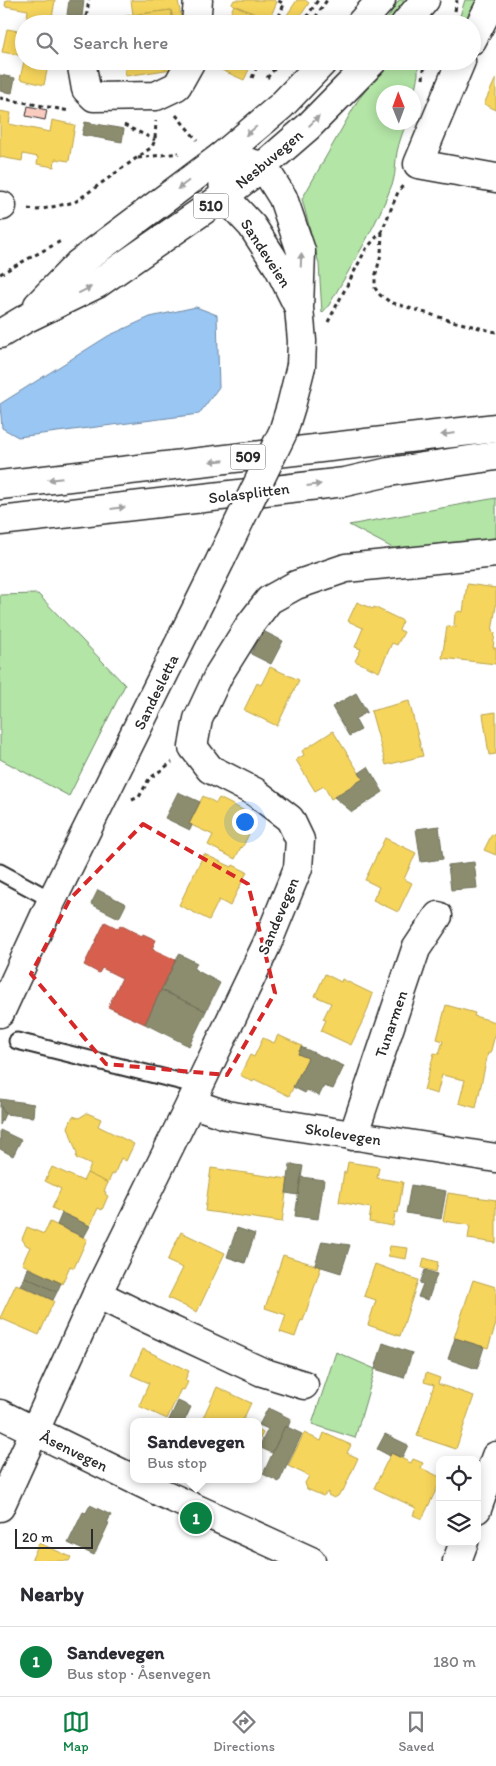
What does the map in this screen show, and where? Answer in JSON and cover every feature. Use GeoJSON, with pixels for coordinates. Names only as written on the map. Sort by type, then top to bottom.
{"type":"FeatureCollection","features":[{"type":"Feature","properties":{"kind":"main road"},"geometry":{"type":"LineString","coordinates":[[197,15],[198,0]]}},
{"type":"Feature","properties":{"kind":"main road"},"geometry":{"type":"LineString","coordinates":[[368,15],[381,0]]}},
{"type":"Feature","properties":{"kind":"main road"},"geometry":{"type":"LineString","coordinates":[[412,15],[425,0]]}},
{"type":"Feature","properties":{"kind":"main road"},"geometry":{"type":"LineString","coordinates":[[481,23],[493,0]]}},
{"type":"Feature","properties":{"kind":"main road"},"geometry":{"type":"LineString","coordinates":[[83,70],[86,89],[94,97],[156,96],[177,86],[186,70]]}},
{"type":"Feature","properties":{"kind":"main road","name":"Nesbuvegen"},"geometry":{"type":"LineString","coordinates":[[25,319],[78,264],[222,156],[281,106],[315,70]]}},
{"type":"Feature","properties":{"kind":"main road","name":"Nesbuvegen"},"geometry":{"type":"LineString","coordinates":[[0,334],[25,319],[97,284],[224,196],[263,166],[308,127],[364,70]]}},
{"type":"Feature","properties":{"kind":"main road"},"geometry":{"type":"LineString","coordinates":[[458,70],[418,164],[496,178]]}},
{"type":"Feature","properties":{"kind":"main road"},"geometry":{"type":"LineString","coordinates":[[224,196],[222,156],[263,166]]}},
{"type":"Feature","properties":{"kind":"main road","name":"Sandeveien"},"geometry":{"type":"LineString","coordinates":[[263,166],[283,198],[301,251],[299,308],[302,341],[301,366]]}},
{"type":"Feature","properties":{"kind":"main road","name":"Sandeveien"},"geometry":{"type":"LineString","coordinates":[[224,196],[252,226],[279,268],[299,308]]}},
{"type":"Feature","properties":{"kind":"main road","name":"Sandesletta"},"geometry":{"type":"LineString","coordinates":[[0,1013],[52,900],[283,432],[292,406],[301,366]]}},
{"type":"Feature","properties":{"kind":"main road","name":"509"},"geometry":{"type":"LineString","coordinates":[[0,485],[496,428]]}},
{"type":"Feature","properties":{"kind":"main road","name":"Solasplitten"},"geometry":{"type":"LineString","coordinates":[[0,521],[345,482],[389,472],[496,456]]}},
{"type":"Feature","properties":{"kind":"main road"},"geometry":{"type":"LineString","coordinates":[[193,747],[198,719],[219,674],[249,626],[269,600],[296,586],[346,568],[496,553]]}},
{"type":"Feature","properties":{"kind":"main road","name":"Sandevegen"},"geometry":{"type":"LineString","coordinates":[[0,1507],[97,1294],[266,944],[298,868],[300,840],[290,819],[255,792],[210,769],[193,747]]}},
{"type":"Feature","properties":{"kind":"main road","name":"Tunarmen"},"geometry":{"type":"LineString","coordinates":[[353,1136],[416,949],[438,916]]}},
{"type":"Feature","properties":{"kind":"main road","name":"Skolevegen"},"geometry":{"type":"LineString","coordinates":[[195,1094],[226,1116],[496,1158]]}},
{"type":"Feature","properties":{"kind":"main road"},"geometry":{"type":"LineString","coordinates":[[97,1294],[262,1372],[304,1385]]}},
{"type":"Feature","properties":{"kind":"main road","name":"Åsenvegen"},"geometry":{"type":"LineString","coordinates":[[0,1414],[130,1478]]}},
{"type":"Feature","properties":{"kind":"main road"},"geometry":{"type":"LineString","coordinates":[[480,1501],[494,1470]]}},
{"type":"Feature","properties":{"kind":"main road","name":"Åsenvegen"},"geometry":{"type":"LineString","coordinates":[[141,1483],[312,1561]]}},
{"type":"Feature","properties":{"kind":"main road"},"geometry":{"type":"LineString","coordinates":[[457,1561],[463,1546]]}},
{"type":"Feature","properties":{"kind":"lane"},"geometry":{"type":"LineString","coordinates":[[0,872],[52,900]]}},
{"type":"Feature","properties":{"kind":"lane","name":"Skolevegen"},"geometry":{"type":"LineString","coordinates":[[17,1040],[195,1094]]}},
{"type":"Feature","properties":{"kind":"path"},"geometry":{"type":"LineString","coordinates":[[86,15],[89,0]]}},
{"type":"Feature","properties":{"kind":"path"},"geometry":{"type":"LineString","coordinates":[[277,0],[284,4],[280,15]]}},
{"type":"Feature","properties":{"kind":"path"},"geometry":{"type":"LineString","coordinates":[[308,15],[318,0]]}},
{"type":"Feature","properties":{"kind":"path"},"geometry":{"type":"LineString","coordinates":[[317,15],[327,0]]}},
{"type":"Feature","properties":{"kind":"path"},"geometry":{"type":"LineString","coordinates":[[252,78],[256,70]]}},
{"type":"Feature","properties":{"kind":"path"},"geometry":{"type":"LineString","coordinates":[[1,206],[38,210],[75,202],[138,158],[152,147],[155,140],[156,96]]}},
{"type":"Feature","properties":{"kind":"path"},"geometry":{"type":"LineString","coordinates":[[138,158],[182,153]]}},
{"type":"Feature","properties":{"kind":"path"},"geometry":{"type":"LineString","coordinates":[[418,164],[398,192],[382,232],[375,288],[380,295],[390,302],[496,332]]}},
{"type":"Feature","properties":{"kind":"path"},"geometry":{"type":"LineString","coordinates":[[326,326],[366,249],[382,232]]}},
{"type":"Feature","properties":{"kind":"path"},"geometry":{"type":"LineString","coordinates":[[127,802],[139,797],[150,779],[193,747]]}},
{"type":"Feature","properties":{"kind":"highlighted area"},"geometry":{"type":"Polygon","coordinates":[[[143,824],[248,884],[275,993],[227,1075],[106,1064],[31,974],[70,899],[143,824]]]}},
{"type":"Feature","properties":{"kind":"green space"},"geometry":{"type":"Polygon","coordinates":[[[399,0],[409,0],[397,15],[390,15],[399,0]]]}},
{"type":"Feature","properties":{"kind":"green space"},"geometry":{"type":"Polygon","coordinates":[[[465,0],[486,0],[477,15],[460,15],[465,0]]]}},
{"type":"Feature","properties":{"kind":"green space"},"geometry":{"type":"Polygon","coordinates":[[[382,70],[418,70],[416,85],[376,85],[376,130],[404,130],[397,152],[395,174],[387,198],[364,245],[329,305],[322,313],[319,264],[302,199],[358,100],[382,70]]]}},
{"type":"Feature","properties":{"kind":"green space"},"geometry":{"type":"Polygon","coordinates":[[[496,498],[496,539],[404,554],[349,525],[496,498]]]}},
{"type":"Feature","properties":{"kind":"green space"},"geometry":{"type":"Polygon","coordinates":[[[38,594],[125,685],[69,796],[0,759],[0,595],[38,594]]]}},
{"type":"Feature","properties":{"kind":"green space"},"geometry":{"type":"Polygon","coordinates":[[[336,1352],[375,1369],[355,1438],[312,1424],[336,1352]]]}},
{"type":"Feature","properties":{"kind":"water"},"geometry":{"type":"Polygon","coordinates":[[[196,307],[217,315],[219,387],[199,414],[18,437],[2,428],[0,404],[108,336],[150,317],[196,307]]]}},
{"type":"Feature","properties":{"kind":"building: Homes"},"geometry":{"type":"Polygon","coordinates":[[[6,0],[55,0],[52,15],[27,15],[28,10],[5,6],[6,0]]]}},
{"type":"Feature","properties":{"kind":"building: Homes"},"geometry":{"type":"Polygon","coordinates":[[[131,0],[178,0],[181,15],[172,15],[171,10],[133,15],[131,0]]]}},
{"type":"Feature","properties":{"kind":"building: Homes"},"geometry":{"type":"Polygon","coordinates":[[[234,0],[273,0],[277,2],[271,15],[257,15],[232,4],[234,0]]]}},
{"type":"Feature","properties":{"kind":"building: Homes"},"geometry":{"type":"Polygon","coordinates":[[[297,0],[305,0],[309,3],[301,15],[287,15],[297,0]]]}},
{"type":"Feature","properties":{"kind":"building: Homes"},"geometry":{"type":"Polygon","coordinates":[[[234,5],[257,15],[230,15],[234,5]]]}},
{"type":"Feature","properties":{"kind":"building: Homes"},"geometry":{"type":"Polygon","coordinates":[[[171,10],[172,15],[133,15],[171,10]]]}},
{"type":"Feature","properties":{"kind":"building: Homes"},"geometry":{"type":"Polygon","coordinates":[[[7,29],[15,30],[15,54],[2,52],[7,29]]]}},
{"type":"Feature","properties":{"kind":"building: Homes"},"geometry":{"type":"Polygon","coordinates":[[[22,70],[47,70],[44,85],[20,79],[22,70]]]}},
{"type":"Feature","properties":{"kind":"building: Homes"},"geometry":{"type":"Polygon","coordinates":[[[125,70],[165,70],[126,76],[125,70]]]}},
{"type":"Feature","properties":{"kind":"building: Homes"},"geometry":{"type":"Polygon","coordinates":[[[222,70],[249,70],[244,80],[222,70]]]}},
{"type":"Feature","properties":{"kind":"building: Homes"},"geometry":{"type":"Polygon","coordinates":[[[496,78],[496,110],[484,104],[496,78]]]}},
{"type":"Feature","properties":{"kind":"building: Homes"},"geometry":{"type":"Polygon","coordinates":[[[0,111],[11,113],[9,124],[50,132],[52,120],[75,125],[69,161],[55,159],[54,167],[37,164],[38,157],[23,154],[22,161],[0,157],[0,111]]]}},
{"type":"Feature","properties":{"kind":"building: Homes"},"geometry":{"type":"Polygon","coordinates":[[[467,584],[496,588],[496,606],[492,632],[495,633],[493,648],[496,648],[496,664],[442,658],[447,626],[457,627],[454,624],[455,614],[459,611],[463,612],[467,584]]]}},
{"type":"Feature","properties":{"kind":"building: Homes"},"geometry":{"type":"Polygon","coordinates":[[[357,602],[373,609],[374,607],[403,621],[399,630],[404,632],[397,645],[392,643],[379,672],[355,661],[361,649],[355,647],[363,628],[348,621],[357,602]]]}},
{"type":"Feature","properties":{"kind":"building: Homes"},"geometry":{"type":"Polygon","coordinates":[[[270,667],[299,680],[277,726],[244,710],[257,683],[261,685],[270,667]]]}},
{"type":"Feature","properties":{"kind":"building: Homes"},"geometry":{"type":"Polygon","coordinates":[[[409,701],[423,756],[386,765],[371,711],[409,701]]]}},
{"type":"Feature","properties":{"kind":"building: Homes"},"geometry":{"type":"Polygon","coordinates":[[[496,712],[496,754],[489,755],[483,714],[496,712]]]}},
{"type":"Feature","properties":{"kind":"building: Homes"},"geometry":{"type":"Polygon","coordinates":[[[333,731],[363,779],[331,799],[324,786],[315,791],[296,760],[304,755],[302,751],[333,731]]]}},
{"type":"Feature","properties":{"kind":"building: Homes"},"geometry":{"type":"Polygon","coordinates":[[[203,796],[216,803],[219,798],[247,812],[245,816],[255,822],[235,859],[208,845],[213,835],[189,824],[203,796]]]}},
{"type":"Feature","properties":{"kind":"building: Homes"},"geometry":{"type":"Polygon","coordinates":[[[492,834],[496,836],[496,855],[484,850],[492,834]]]}},
{"type":"Feature","properties":{"kind":"building: Homes"},"geometry":{"type":"Polygon","coordinates":[[[385,838],[416,853],[404,879],[412,883],[398,912],[373,900],[379,887],[365,880],[385,838]]]}},
{"type":"Feature","properties":{"kind":"building: Homes"},"geometry":{"type":"Polygon","coordinates":[[[204,854],[247,872],[230,906],[219,900],[209,920],[179,905],[204,854]]]}},
{"type":"Feature","properties":{"kind":"building: Homes"},"geometry":{"type":"Polygon","coordinates":[[[325,974],[341,982],[342,979],[373,994],[351,1045],[321,1031],[326,1020],[323,1019],[331,1003],[315,996],[325,974]]]}},
{"type":"Feature","properties":{"kind":"building: Homes"},"geometry":{"type":"Polygon","coordinates":[[[446,1005],[475,1013],[474,1016],[496,1022],[496,1031],[490,1054],[488,1053],[476,1108],[459,1103],[465,1080],[442,1075],[437,1094],[424,1090],[434,1053],[439,1054],[443,1041],[437,1039],[446,1005]]]}},
{"type":"Feature","properties":{"kind":"building: Homes"},"geometry":{"type":"Polygon","coordinates":[[[278,1035],[302,1046],[298,1054],[308,1058],[289,1096],[254,1079],[253,1082],[240,1075],[250,1055],[254,1057],[263,1038],[274,1043],[278,1035]]]}},
{"type":"Feature","properties":{"kind":"building: Homes"},"geometry":{"type":"Polygon","coordinates":[[[87,1113],[101,1119],[98,1126],[134,1144],[126,1161],[121,1158],[114,1175],[112,1174],[108,1183],[87,1173],[91,1165],[76,1158],[77,1154],[68,1127],[73,1116],[79,1118],[87,1113]]]}},
{"type":"Feature","properties":{"kind":"building: Homes"},"geometry":{"type":"Polygon","coordinates":[[[348,1162],[379,1167],[377,1178],[403,1182],[398,1213],[395,1212],[393,1226],[369,1222],[371,1208],[339,1202],[344,1172],[346,1173],[348,1162]]]}},
{"type":"Feature","properties":{"kind":"building: Homes"},"geometry":{"type":"Polygon","coordinates":[[[52,1167],[83,1181],[87,1173],[108,1183],[104,1191],[108,1196],[102,1210],[98,1208],[90,1226],[52,1208],[61,1189],[45,1181],[52,1167]]]}},
{"type":"Feature","properties":{"kind":"building: Homes"},"geometry":{"type":"Polygon","coordinates":[[[211,1168],[288,1179],[282,1222],[205,1211],[211,1168]]]}},
{"type":"Feature","properties":{"kind":"building: Homes"},"geometry":{"type":"Polygon","coordinates":[[[448,1193],[496,1200],[496,1243],[468,1239],[470,1225],[443,1221],[448,1193]]]}},
{"type":"Feature","properties":{"kind":"building: Homes"},"geometry":{"type":"Polygon","coordinates":[[[50,1222],[87,1239],[74,1268],[70,1266],[62,1284],[22,1264],[30,1247],[22,1239],[27,1227],[44,1234],[50,1222]]]}},
{"type":"Feature","properties":{"kind":"building: Homes"},"geometry":{"type":"Polygon","coordinates":[[[181,1232],[225,1253],[197,1312],[168,1298],[183,1268],[167,1261],[181,1232]]]}},
{"type":"Feature","properties":{"kind":"building: Homes"},"geometry":{"type":"Polygon","coordinates":[[[390,1246],[408,1248],[406,1259],[388,1256],[390,1246]]]}},
{"type":"Feature","properties":{"kind":"building: Homes"},"geometry":{"type":"Polygon","coordinates":[[[283,1255],[321,1267],[303,1321],[301,1320],[295,1337],[280,1332],[286,1315],[265,1308],[283,1255]]]}},
{"type":"Feature","properties":{"kind":"building: Homes"},"geometry":{"type":"Polygon","coordinates":[[[424,1258],[438,1262],[436,1272],[422,1268],[424,1258]]]}},
{"type":"Feature","properties":{"kind":"building: Homes"},"geometry":{"type":"Polygon","coordinates":[[[375,1264],[418,1280],[400,1336],[368,1325],[376,1300],[364,1296],[375,1264]]]}},
{"type":"Feature","properties":{"kind":"building: Homes"},"geometry":{"type":"Polygon","coordinates":[[[473,1280],[496,1287],[496,1324],[488,1348],[454,1338],[473,1280]]]}},
{"type":"Feature","properties":{"kind":"building: Homes"},"geometry":{"type":"Polygon","coordinates":[[[16,1284],[54,1301],[39,1335],[0,1318],[16,1284]]]}},
{"type":"Feature","properties":{"kind":"building: Homes"},"geometry":{"type":"Polygon","coordinates":[[[143,1349],[189,1371],[185,1380],[188,1382],[184,1390],[181,1389],[167,1418],[139,1406],[149,1383],[131,1375],[143,1349]]]}},
{"type":"Feature","properties":{"kind":"building: Homes"},"geometry":{"type":"Polygon","coordinates":[[[426,1373],[440,1378],[438,1384],[474,1396],[456,1449],[417,1436],[434,1385],[424,1382],[426,1373]]]}},
{"type":"Feature","properties":{"kind":"building: Homes"},"geometry":{"type":"Polygon","coordinates":[[[217,1387],[251,1403],[244,1418],[203,1418],[217,1387]]]}},
{"type":"Feature","properties":{"kind":"building: Homes"},"geometry":{"type":"Polygon","coordinates":[[[304,1433],[321,1441],[324,1433],[351,1445],[347,1453],[358,1458],[343,1491],[334,1498],[328,1495],[328,1492],[323,1496],[307,1489],[305,1483],[309,1476],[288,1466],[304,1433]]]}},
{"type":"Feature","properties":{"kind":"building: Homes"},"geometry":{"type":"Polygon","coordinates":[[[391,1453],[411,1463],[413,1459],[423,1463],[421,1468],[436,1475],[436,1490],[422,1519],[413,1515],[416,1508],[374,1488],[391,1453]]]}},
{"type":"Feature","properties":{"kind":"building: Homes"},"geometry":{"type":"Polygon","coordinates":[[[39,1543],[71,1557],[69,1561],[31,1561],[39,1543]]]}},
{"type":"Feature","properties":{"kind":"building: Shops"},"geometry":{"type":"Polygon","coordinates":[[[105,922],[119,929],[120,925],[142,936],[143,934],[156,940],[152,949],[176,960],[145,1024],[108,1007],[122,978],[102,968],[99,973],[84,965],[105,922]]]}},
{"type":"Feature","properties":{"kind":"building: Industry"},"geometry":{"type":"Polygon","coordinates":[[[69,0],[84,0],[82,15],[67,15],[69,0]]]}},
{"type":"Feature","properties":{"kind":"building: Industry"},"geometry":{"type":"Polygon","coordinates":[[[0,75],[15,78],[12,93],[0,91],[0,75]]]}},
{"type":"Feature","properties":{"kind":"building: Industry"},"geometry":{"type":"Polygon","coordinates":[[[85,122],[124,129],[122,142],[82,135],[85,122]]]}},
{"type":"Feature","properties":{"kind":"building: Industry"},"geometry":{"type":"Polygon","coordinates":[[[263,631],[283,641],[271,664],[251,654],[263,631]]]}},
{"type":"Feature","properties":{"kind":"building: Industry"},"geometry":{"type":"Polygon","coordinates":[[[356,693],[367,712],[355,719],[361,730],[349,736],[332,707],[356,693]]]}},
{"type":"Feature","properties":{"kind":"building: Industry"},"geometry":{"type":"Polygon","coordinates":[[[368,767],[383,792],[352,812],[334,797],[363,779],[359,773],[368,767]]]}},
{"type":"Feature","properties":{"kind":"building: Industry"},"geometry":{"type":"Polygon","coordinates":[[[178,792],[200,802],[189,824],[192,825],[190,830],[165,818],[178,792]]]}},
{"type":"Feature","properties":{"kind":"building: Industry"},"geometry":{"type":"Polygon","coordinates":[[[439,826],[443,859],[421,862],[416,829],[439,826]]]}},
{"type":"Feature","properties":{"kind":"building: Industry"},"geometry":{"type":"Polygon","coordinates":[[[474,862],[477,888],[451,890],[448,865],[474,862]]]}},
{"type":"Feature","properties":{"kind":"building: Industry"},"geometry":{"type":"Polygon","coordinates":[[[98,890],[126,904],[119,918],[91,904],[98,890]]]}},
{"type":"Feature","properties":{"kind":"building: Industry"},"geometry":{"type":"Polygon","coordinates":[[[179,954],[197,963],[194,969],[220,983],[206,1011],[161,990],[179,954]]]}},
{"type":"Feature","properties":{"kind":"building: Industry"},"geometry":{"type":"Polygon","coordinates":[[[161,990],[206,1011],[189,1046],[145,1024],[161,990]]]}},
{"type":"Feature","properties":{"kind":"building: Industry"},"geometry":{"type":"Polygon","coordinates":[[[301,1047],[344,1066],[333,1089],[324,1086],[319,1096],[307,1090],[305,1093],[293,1087],[308,1058],[298,1054],[301,1047]]]}},
{"type":"Feature","properties":{"kind":"building: Industry"},"geometry":{"type":"Polygon","coordinates":[[[0,1099],[34,1104],[33,1117],[5,1114],[0,1105],[0,1099]]]}},
{"type":"Feature","properties":{"kind":"building: Industry"},"geometry":{"type":"Polygon","coordinates":[[[0,1105],[5,1114],[0,1125],[0,1105]]]}},
{"type":"Feature","properties":{"kind":"building: Industry"},"geometry":{"type":"Polygon","coordinates":[[[0,1130],[21,1140],[13,1156],[0,1149],[0,1130]]]}},
{"type":"Feature","properties":{"kind":"building: Industry"},"geometry":{"type":"Polygon","coordinates":[[[290,1164],[303,1166],[298,1195],[286,1193],[290,1164]]]}},
{"type":"Feature","properties":{"kind":"building: Industry"},"geometry":{"type":"Polygon","coordinates":[[[301,1177],[324,1180],[318,1219],[295,1216],[301,1177]]]}},
{"type":"Feature","properties":{"kind":"building: Industry"},"geometry":{"type":"Polygon","coordinates":[[[411,1185],[446,1191],[441,1219],[406,1213],[411,1185]]]}},
{"type":"Feature","properties":{"kind":"building: Industry"},"geometry":{"type":"Polygon","coordinates":[[[62,1213],[90,1226],[84,1237],[57,1225],[62,1213]]]}},
{"type":"Feature","properties":{"kind":"building: Industry"},"geometry":{"type":"Polygon","coordinates":[[[237,1228],[255,1234],[245,1263],[227,1257],[237,1228]]]}},
{"type":"Feature","properties":{"kind":"building: Industry"},"geometry":{"type":"Polygon","coordinates":[[[322,1241],[350,1245],[341,1273],[315,1265],[322,1241]]]}},
{"type":"Feature","properties":{"kind":"building: Industry"},"geometry":{"type":"Polygon","coordinates":[[[28,1268],[61,1283],[57,1292],[25,1277],[28,1268]]]}},
{"type":"Feature","properties":{"kind":"building: Industry"},"geometry":{"type":"Polygon","coordinates":[[[425,1270],[437,1274],[428,1300],[418,1297],[423,1284],[420,1283],[425,1270]]]}},
{"type":"Feature","properties":{"kind":"building: Industry"},"geometry":{"type":"Polygon","coordinates":[[[25,1277],[57,1292],[53,1300],[20,1285],[25,1277]]]}},
{"type":"Feature","properties":{"kind":"building: Industry"},"geometry":{"type":"Polygon","coordinates":[[[455,1338],[484,1347],[477,1369],[448,1359],[455,1338]]]}},
{"type":"Feature","properties":{"kind":"building: Industry"},"geometry":{"type":"Polygon","coordinates":[[[383,1343],[412,1353],[404,1378],[375,1369],[383,1343]]]}},
{"type":"Feature","properties":{"kind":"building: Industry"},"geometry":{"type":"Polygon","coordinates":[[[178,1401],[191,1407],[186,1418],[170,1418],[178,1401]]]}},
{"type":"Feature","properties":{"kind":"building: Industry"},"geometry":{"type":"Polygon","coordinates":[[[268,1408],[291,1419],[288,1427],[285,1426],[272,1453],[262,1448],[262,1441],[268,1429],[262,1426],[262,1419],[268,1408]]]}},
{"type":"Feature","properties":{"kind":"building: Industry"},"geometry":{"type":"Polygon","coordinates":[[[285,1426],[302,1434],[279,1482],[263,1474],[285,1426]]]}},
{"type":"Feature","properties":{"kind":"building: Industry"},"geometry":{"type":"Polygon","coordinates":[[[385,1434],[408,1445],[402,1458],[391,1453],[390,1456],[377,1449],[385,1434]]]}},
{"type":"Feature","properties":{"kind":"building: Industry"},"geometry":{"type":"Polygon","coordinates":[[[90,1505],[111,1515],[94,1555],[68,1543],[83,1512],[86,1513],[90,1505]]]}},
{"type":"Feature","properties":{"kind":"building: Other"},"geometry":{"type":"Polygon","coordinates":[[[28,106],[47,110],[45,120],[26,116],[28,106]]]}},
{"type":"Feature","properties":{"kind":"place","name":"Sandevegen"},"geometry":{"type":"Point","coordinates":[196,1518]}}]}
